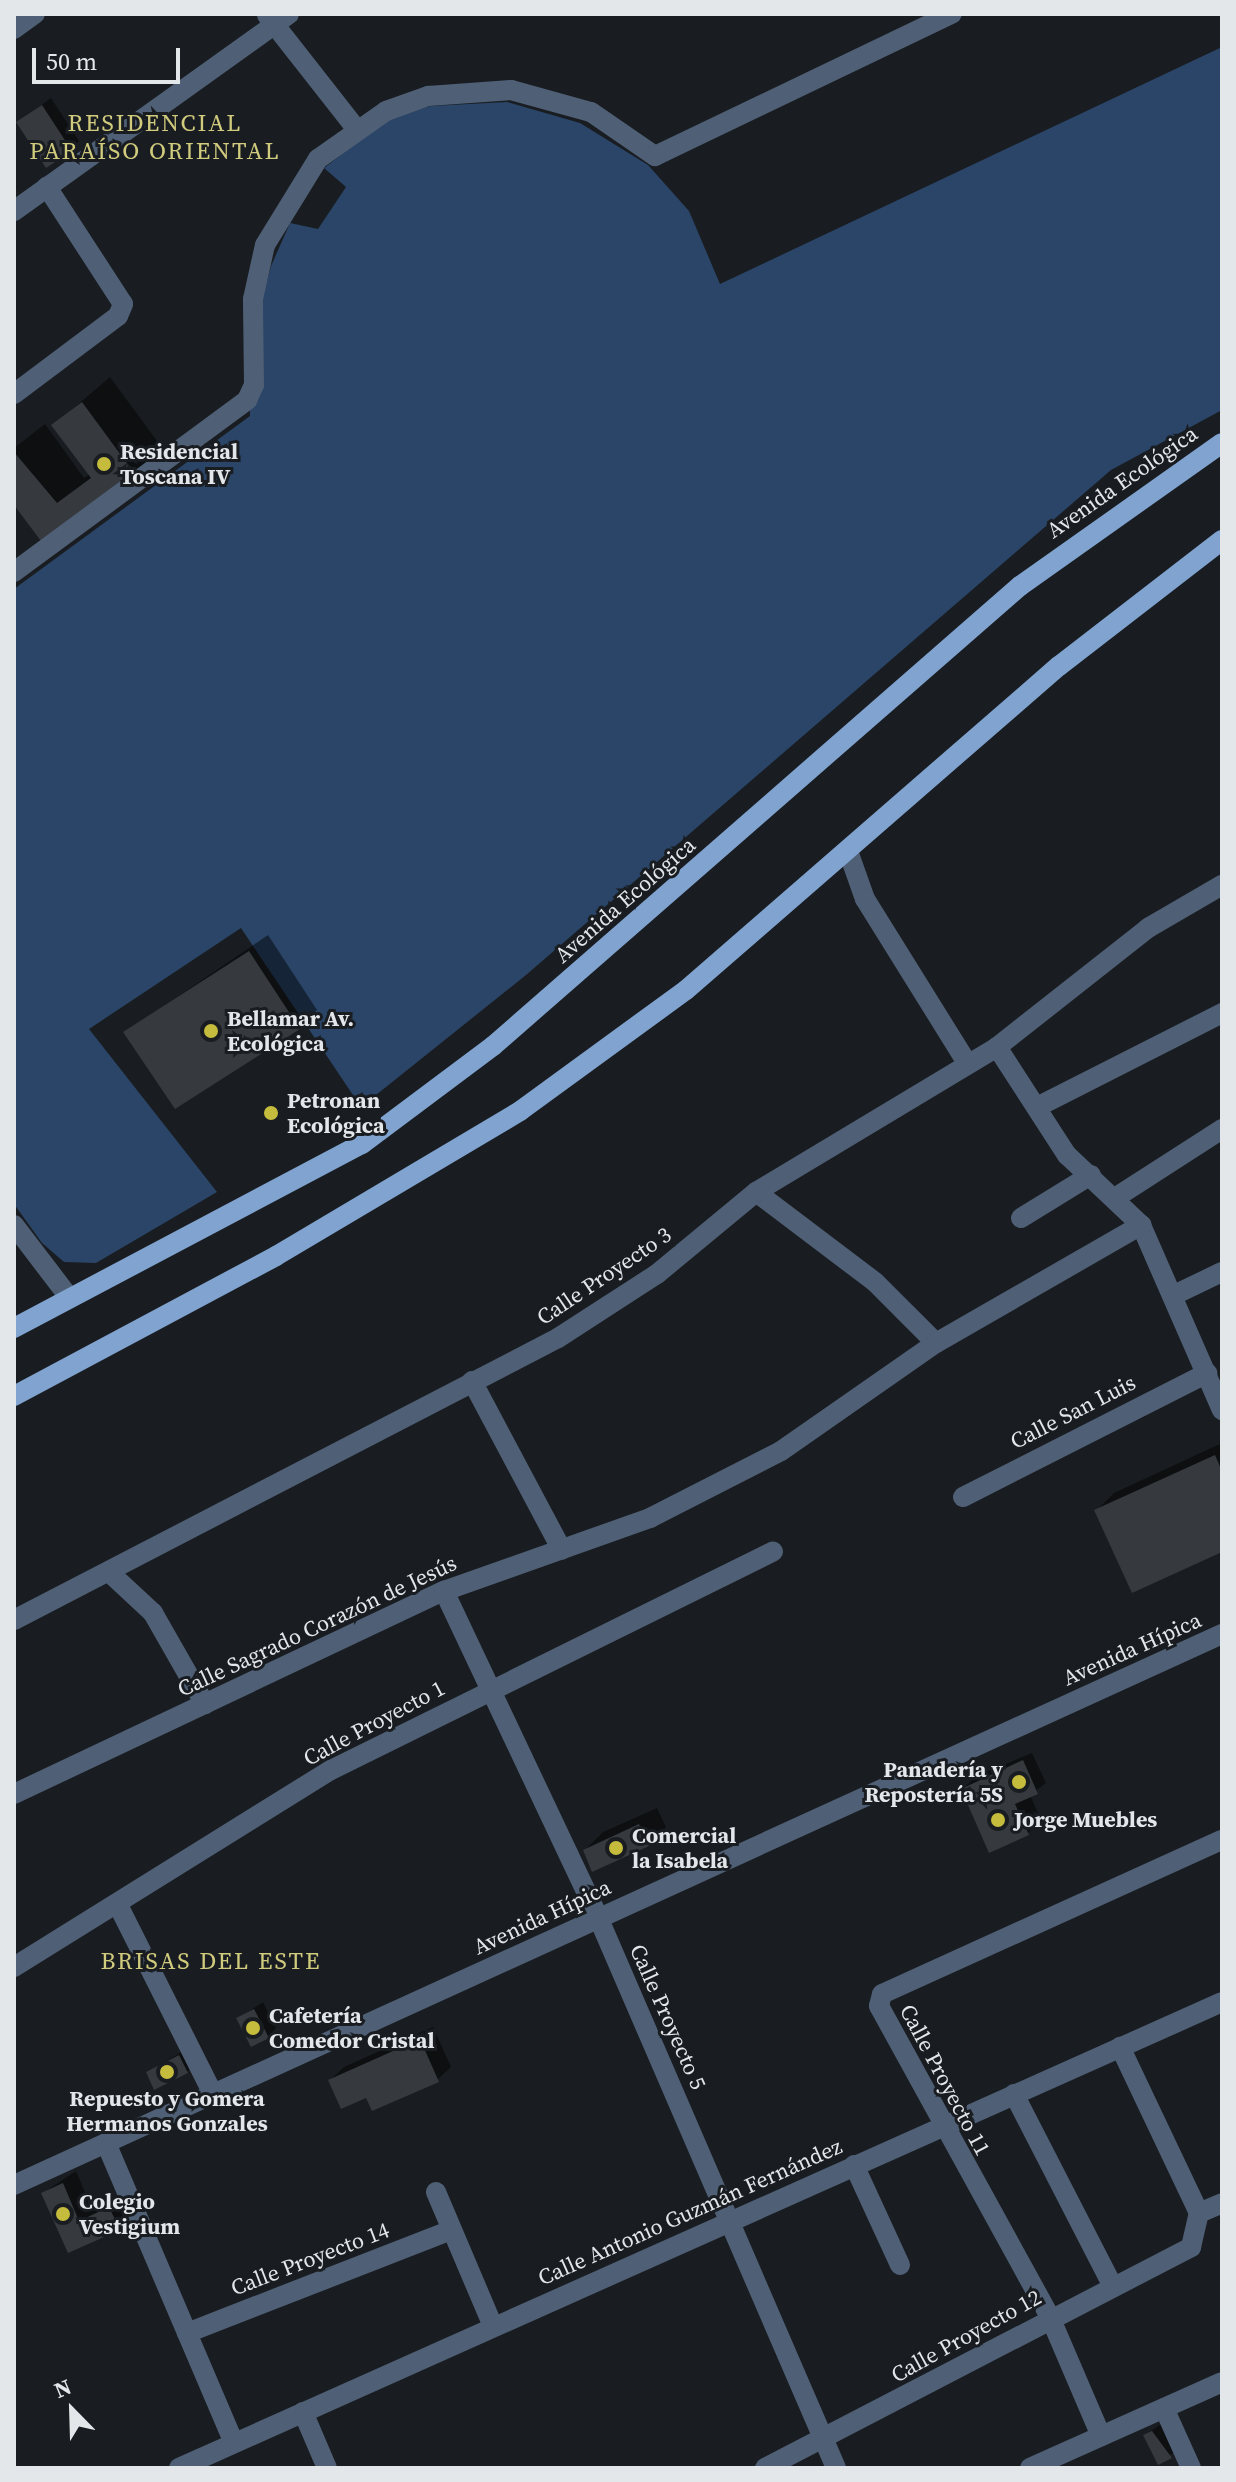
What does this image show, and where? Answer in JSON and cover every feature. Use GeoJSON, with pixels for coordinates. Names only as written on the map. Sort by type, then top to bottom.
{"type":"FeatureCollection","features":[{"type":"Feature","properties":{"kind":"main road","name":"Avenida Ecológica"},"geometry":{"type":"LineString","coordinates":[[14,1328],[68,1296],[374,1135],[493,1046],[1020,586],[1104,520],[1222,443]]}},
{"type":"Feature","properties":{"kind":"main road"},"geometry":{"type":"LineString","coordinates":[[14,1396],[276,1256],[520,1111],[686,990],[1095,635],[1222,540]]}},
{"type":"Feature","properties":{"kind":"street"},"geometry":{"type":"LineString","coordinates":[[14,29],[35,14]]}},
{"type":"Feature","properties":{"kind":"street"},"geometry":{"type":"LineString","coordinates":[[15,568],[247,400],[254,385],[253,299],[265,245],[318,159],[358,131],[428,96],[511,90],[591,112],[655,156],[952,14]]}},
{"type":"Feature","properties":{"kind":"street"},"geometry":{"type":"LineString","coordinates":[[14,211],[277,18],[358,131]]}},
{"type":"Feature","properties":{"kind":"street"},"geometry":{"type":"LineString","coordinates":[[14,394],[118,316],[123,304],[47,187]]}},
{"type":"Feature","properties":{"kind":"street"},"geometry":{"type":"LineString","coordinates":[[848,851],[865,899],[967,1063]]}},
{"type":"Feature","properties":{"kind":"street","name":"Calle Proyecto 3"},"geometry":{"type":"LineString","coordinates":[[14,1620],[110,1573],[558,1338],[657,1274],[756,1192],[997,1047],[1148,928],[1222,885]]}},
{"type":"Feature","properties":{"kind":"street"},"geometry":{"type":"LineString","coordinates":[[1037,1107],[1222,1013]]}},
{"type":"Feature","properties":{"kind":"street"},"geometry":{"type":"LineString","coordinates":[[997,1047],[1067,1155],[1118,1196],[1141,1225],[1222,1410]]}},
{"type":"Feature","properties":{"kind":"street"},"geometry":{"type":"LineString","coordinates":[[1118,1196],[1222,1129]]}},
{"type":"Feature","properties":{"kind":"street"},"geometry":{"type":"LineString","coordinates":[[1021,1218],[1091,1175]]}},
{"type":"Feature","properties":{"kind":"street"},"geometry":{"type":"LineString","coordinates":[[756,1192],[875,1282],[936,1343]]}},
{"type":"Feature","properties":{"kind":"street"},"geometry":{"type":"LineString","coordinates":[[14,1225],[68,1296]]}},
{"type":"Feature","properties":{"kind":"street","name":"Calle Sagrado Corazón de Jesús"},"geometry":{"type":"LineString","coordinates":[[14,1794],[444,1591],[650,1518],[781,1451],[936,1343],[1141,1225]]}},
{"type":"Feature","properties":{"kind":"street"},"geometry":{"type":"LineString","coordinates":[[1174,1295],[1222,1272]]}},
{"type":"Feature","properties":{"kind":"street","name":"Calle San Luis"},"geometry":{"type":"LineString","coordinates":[[963,1497],[1207,1373]]}},
{"type":"Feature","properties":{"kind":"street"},"geometry":{"type":"LineString","coordinates":[[472,1381],[562,1550]]}},
{"type":"Feature","properties":{"kind":"street","name":"Calle Proyecto 1"},"geometry":{"type":"LineString","coordinates":[[14,1967],[331,1770],[773,1552]]}},
{"type":"Feature","properties":{"kind":"street"},"geometry":{"type":"LineString","coordinates":[[110,1573],[153,1613],[205,1704]]}},
{"type":"Feature","properties":{"kind":"street","name":"Calle Proyecto 5"},"geometry":{"type":"LineString","coordinates":[[444,1591],[494,1688],[598,1917],[836,2468]]}},
{"type":"Feature","properties":{"kind":"street","name":"Avenida Hípica"},"geometry":{"type":"LineString","coordinates":[[14,2185],[1222,1634]]}},
{"type":"Feature","properties":{"kind":"street","name":"Calle Proyecto 11"},"geometry":{"type":"LineString","coordinates":[[1101,2436],[1050,2317],[941,2126],[879,2006],[882,1994],[1222,1840]]}},
{"type":"Feature","properties":{"kind":"street"},"geometry":{"type":"LineString","coordinates":[[118,1905],[213,2094]]}},
{"type":"Feature","properties":{"kind":"street","name":"Calle Antonio Guzmán Fernández"},"geometry":{"type":"LineString","coordinates":[[179,2468],[730,2219],[1222,2002]]}},
{"type":"Feature","properties":{"kind":"street"},"geometry":{"type":"LineString","coordinates":[[1120,2047],[1199,2213],[1222,2203]]}},
{"type":"Feature","properties":{"kind":"street"},"geometry":{"type":"LineString","coordinates":[[1014,2094],[1113,2287]]}},
{"type":"Feature","properties":{"kind":"street"},"geometry":{"type":"LineString","coordinates":[[106,2143],[234,2443]]}},
{"type":"Feature","properties":{"kind":"street"},"geometry":{"type":"LineString","coordinates":[[854,2165],[900,2265]]}},
{"type":"Feature","properties":{"kind":"street"},"geometry":{"type":"LineString","coordinates":[[436,2192],[493,2326]]}},
{"type":"Feature","properties":{"kind":"street","name":"Calle Proyecto 12"},"geometry":{"type":"LineString","coordinates":[[765,2468],[825,2442],[1050,2317],[1191,2247],[1199,2213]]}},
{"type":"Feature","properties":{"kind":"street","name":"Calle Proyecto 14"},"geometry":{"type":"LineString","coordinates":[[187,2333],[451,2230]]}},
{"type":"Feature","properties":{"kind":"street"},"geometry":{"type":"LineString","coordinates":[[1030,2468],[1066,2461],[1101,2436],[1222,2382]]}},
{"type":"Feature","properties":{"kind":"street"},"geometry":{"type":"LineString","coordinates":[[1164,2408],[1191,2468]]}},
{"type":"Feature","properties":{"kind":"street"},"geometry":{"type":"LineString","coordinates":[[303,2412],[327,2468]]}},
{"type":"Feature","properties":{"kind":"shaded area"},"geometry":{"type":"Polygon","coordinates":[[[1222,47],[1222,410],[1111,470],[526,975],[361,1107],[241,928],[89,1029],[217,1192],[96,1263],[64,1262],[42,1243],[14,1204],[14,589],[250,416],[248,352],[271,266],[290,223],[318,229],[346,187],[324,168],[389,118],[431,106],[507,102],[580,123],[648,165],[689,211],[720,284],[1222,47]]]}},
{"type":"Feature","properties":{"kind":"building"},"geometry":{"type":"Polygon","coordinates":[[[42,105],[72,151],[46,168],[16,122],[42,105]]]}},
{"type":"Feature","properties":{"kind":"building","name":"Residencial Toscana IV"},"geometry":{"type":"Polygon","coordinates":[[[82,402],[137,477],[44,545],[14,505],[14,452],[57,503],[91,478],[51,425],[82,402]]]}},
{"type":"Feature","properties":{"kind":"building","name":"Bellamar Av. Ecológica"},"geometry":{"type":"Polygon","coordinates":[[[249,951],[300,1029],[175,1109],[123,1032],[249,951]]]}},
{"type":"Feature","properties":{"kind":"building"},"geometry":{"type":"Polygon","coordinates":[[[1215,1455],[1222,1471],[1222,1552],[1132,1593],[1094,1510],[1215,1455]]]}},
{"type":"Feature","properties":{"kind":"building","name":"Jorge Muebles"},"geometry":{"type":"Polygon","coordinates":[[[1023,1760],[1038,1794],[1015,1804],[1029,1835],[989,1853],[961,1789],[1023,1760]]]}},
{"type":"Feature","properties":{"kind":"building","name":"Comercial la Isabela"},"geometry":{"type":"Polygon","coordinates":[[[639,1824],[649,1846],[592,1872],[583,1850],[639,1824]]]}},
{"type":"Feature","properties":{"kind":"building","name":"Cafetería Comedor Cristal"},"geometry":{"type":"Polygon","coordinates":[[[254,2009],[269,2038],[251,2047],[236,2018],[254,2009]]]}},
{"type":"Feature","properties":{"kind":"building"},"geometry":{"type":"Polygon","coordinates":[[[420,2039],[439,2082],[372,2111],[366,2098],[341,2109],[328,2080],[420,2039]]]}},
{"type":"Feature","properties":{"kind":"building","name":"Repuesto y Gomera Hermanos Gonzales"},"geometry":{"type":"Polygon","coordinates":[[[179,2055],[188,2073],[154,2090],[146,2072],[179,2055]]]}},
{"type":"Feature","properties":{"kind":"building","name":"Colegio Vestigium"},"geometry":{"type":"Polygon","coordinates":[[[63,2183],[79,2221],[109,2207],[120,2230],[68,2253],[41,2193],[63,2183]]]}},
{"type":"Feature","properties":{"kind":"building"},"geometry":{"type":"Polygon","coordinates":[[[1152,2431],[1172,2458],[1158,2465],[1143,2435],[1152,2431]]]}},
{"type":"Feature","properties":{"kind":"place","name":"Residencial Toscana IV"},"geometry":{"type":"Point","coordinates":[104,464]}},
{"type":"Feature","properties":{"kind":"place","name":"Bellamar Av. Ecológica"},"geometry":{"type":"Point","coordinates":[211,1031]}},
{"type":"Feature","properties":{"kind":"place","name":"Petronan Ecológica"},"geometry":{"type":"Point","coordinates":[271,1113]}},
{"type":"Feature","properties":{"kind":"place","name":"Panadería y Repostería 5S"},"geometry":{"type":"Point","coordinates":[1019,1782]}},
{"type":"Feature","properties":{"kind":"place","name":"Jorge Muebles"},"geometry":{"type":"Point","coordinates":[998,1820]}},
{"type":"Feature","properties":{"kind":"place","name":"Comercial la Isabela"},"geometry":{"type":"Point","coordinates":[616,1848]}},
{"type":"Feature","properties":{"kind":"place","name":"Cafetería Comedor Cristal"},"geometry":{"type":"Point","coordinates":[253,2028]}},
{"type":"Feature","properties":{"kind":"place","name":"Repuesto y Gomera Hermanos Gonzales"},"geometry":{"type":"Point","coordinates":[167,2072]}},
{"type":"Feature","properties":{"kind":"place","name":"Colegio Vestigium"},"geometry":{"type":"Point","coordinates":[63,2214]}},
{"type":"Feature","properties":{"kind":"district","name":"RESIDENCIAL PARAÍSO ORIENTAL"},"geometry":{"type":"Point","coordinates":[155,137]}},
{"type":"Feature","properties":{"kind":"district","name":"BRISAS DEL ESTE"},"geometry":{"type":"Point","coordinates":[211,1961]}}]}
